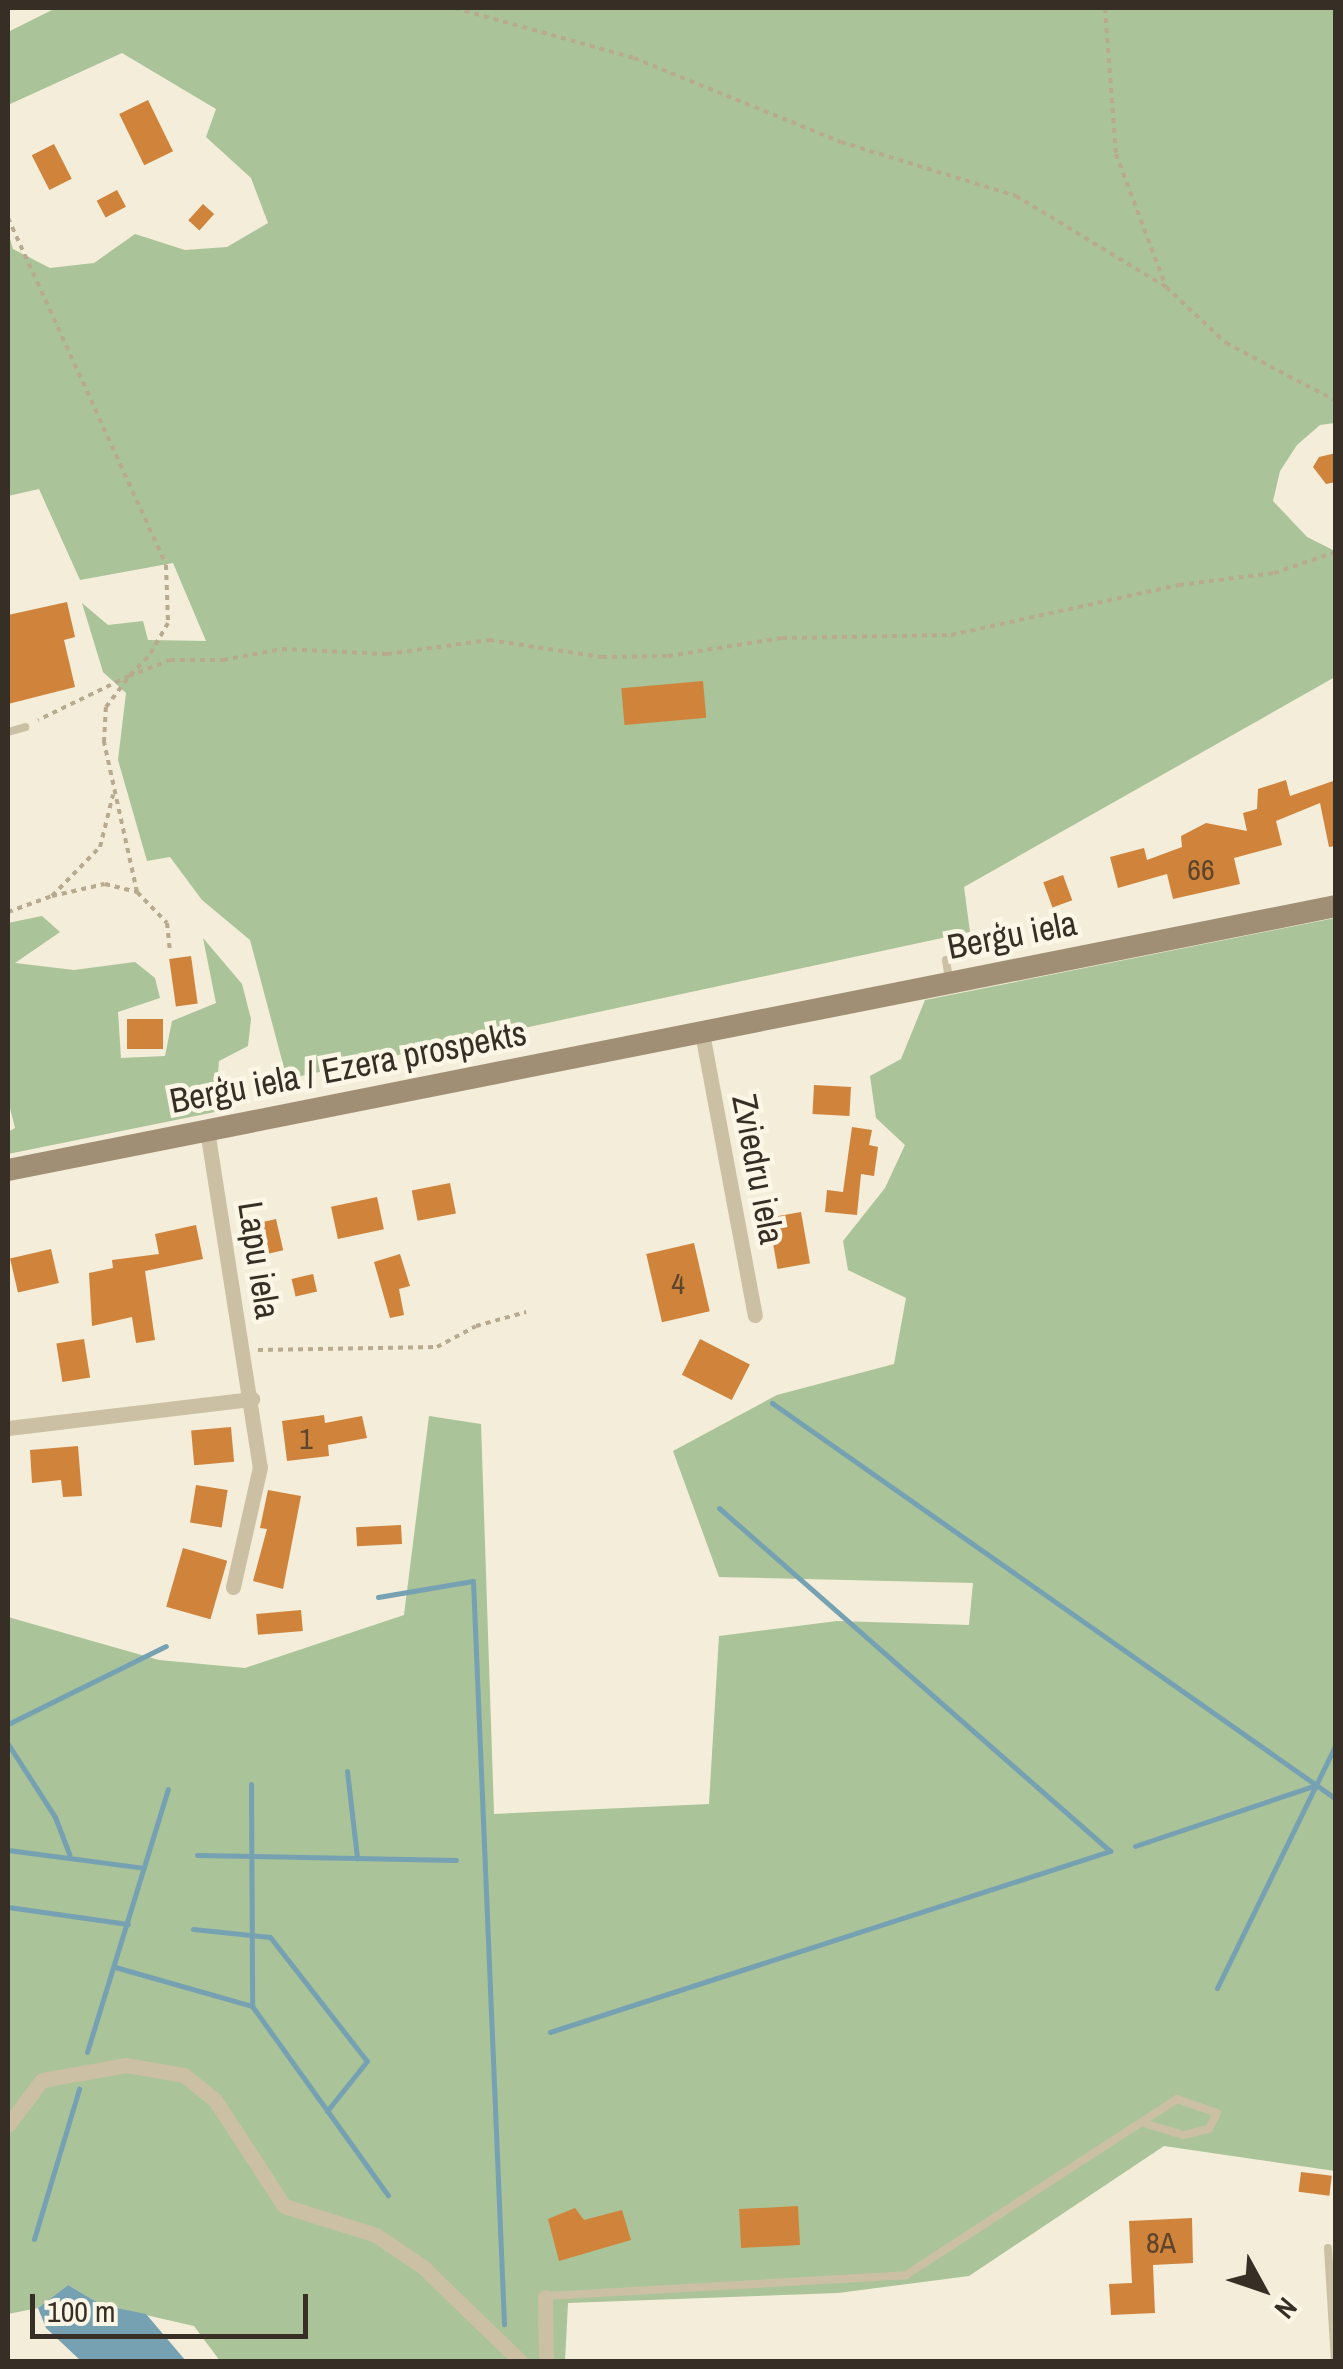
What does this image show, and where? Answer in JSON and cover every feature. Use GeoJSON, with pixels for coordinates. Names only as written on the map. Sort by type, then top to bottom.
{"type":"FeatureCollection","features":[{"type":"Feature","properties":{"kind":"main road","name":"Berģu iela"},"geometry":{"type":"LineString","coordinates":[[702,1034],[948,972],[1336,906]]}},
{"type":"Feature","properties":{"kind":"main road","name":"Berģu iela / Ezera prospekts"},"geometry":{"type":"LineString","coordinates":[[8,1170],[702,1034]]}},
{"type":"Feature","properties":{"kind":"street","name":"Zviedru iela"},"geometry":{"type":"LineString","coordinates":[[702,1034],[756,1315]]}},
{"type":"Feature","properties":{"kind":"street","name":"Lapu iela"},"geometry":{"type":"LineString","coordinates":[[207,1130],[260,1467],[233,1587]]}},
{"type":"Feature","properties":{"kind":"street"},"geometry":{"type":"LineString","coordinates":[[8,1428],[252,1399]]}},
{"type":"Feature","properties":{"kind":"street"},"geometry":{"type":"LineString","coordinates":[[8,2125],[42,2080],[126,2066],[184,2075],[215,2100],[284,2206],[376,2235],[423,2267],[520,2362]]}},
{"type":"Feature","properties":{"kind":"street"},"geometry":{"type":"LineString","coordinates":[[545,2296],[546,2362]]}},
{"type":"Feature","properties":{"kind":"lane"},"geometry":{"type":"LineString","coordinates":[[8,732],[24,727]]}},
{"type":"Feature","properties":{"kind":"lane"},"geometry":{"type":"LineString","coordinates":[[545,2296],[906,2276],[1146,2124],[1177,2099],[1217,2112],[1209,2129],[1182,2134],[1146,2124]]}},
{"type":"Feature","properties":{"kind":"lane"},"geometry":{"type":"LineString","coordinates":[[1328,2248],[1336,2362]]}},
{"type":"Feature","properties":{"kind":"path"},"geometry":{"type":"LineString","coordinates":[[455,8],[634,58],[842,142],[1016,196],[1166,287],[1226,343],[1336,401]]}},
{"type":"Feature","properties":{"kind":"path"},"geometry":{"type":"LineString","coordinates":[[1105,8],[1116,154],[1166,287]]}},
{"type":"Feature","properties":{"kind":"path"},"geometry":{"type":"LineString","coordinates":[[8,218],[166,565],[168,623],[106,707],[104,742],[138,892],[167,924],[170,953]]}},
{"type":"Feature","properties":{"kind":"path"},"geometry":{"type":"LineString","coordinates":[[8,314],[8,326]]}},
{"type":"Feature","properties":{"kind":"path"},"geometry":{"type":"LineString","coordinates":[[24,727],[170,660],[223,660],[282,648],[387,654],[488,640],[602,657],[668,656],[782,638],[951,635],[1179,585],[1274,572],[1336,552]]}},
{"type":"Feature","properties":{"kind":"path"},"geometry":{"type":"LineString","coordinates":[[52,896],[100,847],[115,791]]}},
{"type":"Feature","properties":{"kind":"path"},"geometry":{"type":"LineString","coordinates":[[8,912],[52,896],[105,884],[138,892]]}},
{"type":"Feature","properties":{"kind":"path"},"geometry":{"type":"LineString","coordinates":[[244,1351],[438,1347],[476,1326],[526,1312]]}},
{"type":"Feature","properties":{"kind":"green space"},"geometry":{"type":"Polygon","coordinates":[[[56,8],[1335,8],[1335,423],[1320,425],[1297,445],[1280,471],[1273,501],[1307,537],[1335,551],[1335,677],[964,887],[970,932],[287,1079],[250,940],[202,900],[170,857],[147,861],[118,760],[126,693],[103,672],[82,603],[108,625],[143,621],[148,640],[206,641],[173,563],[80,580],[39,489],[8,496],[8,232],[13,249],[50,268],[94,263],[135,234],[185,250],[227,247],[268,223],[251,178],[206,137],[216,109],[122,53],[8,105],[8,32],[56,8]]]}},
{"type":"Feature","properties":{"kind":"green space"},"geometry":{"type":"Polygon","coordinates":[[[42,916],[60,932],[15,963],[74,970],[135,962],[155,978],[160,998],[118,1012],[121,1058],[165,1056],[172,1021],[216,1003],[203,938],[242,984],[251,1019],[248,1046],[219,1061],[215,1112],[8,1154],[8,1132],[15,1128],[8,1100],[8,923],[42,916]]]}},
{"type":"Feature","properties":{"kind":"green space"},"geometry":{"type":"Polygon","coordinates":[[[1335,918],[1335,2171],[1164,2146],[969,2276],[838,2293],[568,2303],[565,2361],[220,2361],[194,2326],[102,2305],[68,2285],[38,2308],[8,2314],[8,1617],[159,1660],[245,1668],[404,1615],[429,1416],[481,1424],[494,1814],[709,1804],[719,1636],[837,1621],[969,1625],[973,1583],[719,1577],[673,1451],[777,1395],[894,1364],[906,1298],[848,1270],[843,1241],[885,1188],[905,1145],[876,1118],[870,1076],[901,1059],[925,1000],[1335,918]]]}},
{"type":"Feature","properties":{"kind":"water"},"geometry":{"type":"Polygon","coordinates":[[[68,2285],[102,2305],[146,2314],[186,2361],[81,2361],[46,2328],[38,2308],[68,2285]]]}},
{"type":"Feature","properties":{"kind":"building"},"geometry":{"type":"Polygon","coordinates":[[[148,100],[173,151],[144,165],[119,114],[148,100]]]}},
{"type":"Feature","properties":{"kind":"building"},"geometry":{"type":"Polygon","coordinates":[[[54,144],[72,179],[49,190],[32,155],[54,144]]]}},
{"type":"Feature","properties":{"kind":"building"},"geometry":{"type":"Polygon","coordinates":[[[117,190],[126,207],[106,218],[97,201],[117,190]]]}},
{"type":"Feature","properties":{"kind":"building"},"geometry":{"type":"Polygon","coordinates":[[[203,204],[214,214],[199,230],[188,220],[203,204]]]}},
{"type":"Feature","properties":{"kind":"building"},"geometry":{"type":"Polygon","coordinates":[[[1336,453],[1336,482],[1326,484],[1313,467],[1319,457],[1336,453]]]}},
{"type":"Feature","properties":{"kind":"building"},"geometry":{"type":"Polygon","coordinates":[[[67,602],[75,637],[64,640],[75,687],[8,704],[8,615],[67,602]]]}},
{"type":"Feature","properties":{"kind":"building"},"geometry":{"type":"Polygon","coordinates":[[[703,681],[706,718],[625,725],[621,688],[703,681]]]}},
{"type":"Feature","properties":{"kind":"building"},"geometry":{"type":"Polygon","coordinates":[[[1286,780],[1290,796],[1336,780],[1336,846],[1329,847],[1320,803],[1276,821],[1282,845],[1234,858],[1240,884],[1173,899],[1167,874],[1118,888],[1110,857],[1144,848],[1147,860],[1182,847],[1181,836],[1206,823],[1247,831],[1243,813],[1257,809],[1258,789],[1286,780]]]}},
{"type":"Feature","properties":{"kind":"building"},"geometry":{"type":"Polygon","coordinates":[[[1063,875],[1072,900],[1053,908],[1043,882],[1063,875]]]}},
{"type":"Feature","properties":{"kind":"building"},"geometry":{"type":"Polygon","coordinates":[[[191,956],[198,1004],[176,1007],[169,959],[191,956]]]}},
{"type":"Feature","properties":{"kind":"building"},"geometry":{"type":"Polygon","coordinates":[[[127,1019],[163,1019],[163,1049],[127,1049],[127,1019]]]}},
{"type":"Feature","properties":{"kind":"building"},"geometry":{"type":"Polygon","coordinates":[[[814,1085],[851,1087],[849,1116],[812,1114],[814,1085]]]}},
{"type":"Feature","properties":{"kind":"building"},"geometry":{"type":"Polygon","coordinates":[[[852,1127],[872,1130],[869,1145],[878,1147],[874,1176],[861,1174],[857,1215],[825,1212],[827,1190],[843,1192],[852,1127]]]}},
{"type":"Feature","properties":{"kind":"building"},"geometry":{"type":"Polygon","coordinates":[[[450,1183],[456,1213],[418,1221],[412,1190],[450,1183]]]}},
{"type":"Feature","properties":{"kind":"building"},"geometry":{"type":"Polygon","coordinates":[[[377,1197],[384,1229],[338,1239],[331,1207],[377,1197]]]}},
{"type":"Feature","properties":{"kind":"building"},"geometry":{"type":"Polygon","coordinates":[[[801,1212],[810,1263],[778,1269],[769,1218],[801,1212]]]}},
{"type":"Feature","properties":{"kind":"building"},"geometry":{"type":"Polygon","coordinates":[[[276,1219],[283,1250],[251,1258],[244,1226],[276,1219]]]}},
{"type":"Feature","properties":{"kind":"building"},"geometry":{"type":"Polygon","coordinates":[[[196,1225],[203,1259],[145,1271],[155,1340],[136,1343],[132,1317],[92,1326],[89,1273],[113,1268],[112,1260],[159,1254],[155,1234],[196,1225]]]}},
{"type":"Feature","properties":{"kind":"building"},"geometry":{"type":"Polygon","coordinates":[[[694,1243],[710,1311],[662,1322],[646,1254],[694,1243]]]}},
{"type":"Feature","properties":{"kind":"building"},"geometry":{"type":"Polygon","coordinates":[[[51,1249],[59,1283],[18,1293],[10,1258],[51,1249]]]}},
{"type":"Feature","properties":{"kind":"building"},"geometry":{"type":"Polygon","coordinates":[[[400,1254],[410,1286],[399,1289],[404,1315],[390,1318],[374,1262],[400,1254]]]}},
{"type":"Feature","properties":{"kind":"building"},"geometry":{"type":"Polygon","coordinates":[[[313,1274],[317,1292],[296,1296],[292,1279],[313,1274]]]}},
{"type":"Feature","properties":{"kind":"building"},"geometry":{"type":"Polygon","coordinates":[[[84,1339],[90,1378],[62,1382],[56,1343],[84,1339]]]}},
{"type":"Feature","properties":{"kind":"building"},"geometry":{"type":"Polygon","coordinates":[[[700,1339],[750,1364],[732,1400],[682,1375],[700,1339]]]}},
{"type":"Feature","properties":{"kind":"building"},"geometry":{"type":"Polygon","coordinates":[[[324,1415],[325,1423],[362,1416],[367,1438],[328,1445],[329,1456],[287,1461],[282,1421],[324,1415]]]}},
{"type":"Feature","properties":{"kind":"building"},"geometry":{"type":"Polygon","coordinates":[[[231,1427],[234,1462],[194,1465],[191,1430],[231,1427]]]}},
{"type":"Feature","properties":{"kind":"building"},"geometry":{"type":"Polygon","coordinates":[[[78,1446],[82,1496],[63,1497],[61,1480],[32,1483],[30,1450],[78,1446]]]}},
{"type":"Feature","properties":{"kind":"building"},"geometry":{"type":"Polygon","coordinates":[[[196,1485],[228,1490],[222,1528],[190,1523],[196,1485]]]}},
{"type":"Feature","properties":{"kind":"building"},"geometry":{"type":"Polygon","coordinates":[[[268,1490],[301,1496],[283,1589],[253,1581],[267,1529],[260,1528],[268,1490]]]}},
{"type":"Feature","properties":{"kind":"building"},"geometry":{"type":"Polygon","coordinates":[[[401,1525],[402,1544],[357,1546],[356,1527],[401,1525]]]}},
{"type":"Feature","properties":{"kind":"building"},"geometry":{"type":"Polygon","coordinates":[[[183,1548],[227,1561],[210,1619],[166,1607],[183,1548]]]}},
{"type":"Feature","properties":{"kind":"building"},"geometry":{"type":"Polygon","coordinates":[[[301,1610],[303,1631],[258,1635],[256,1614],[301,1610]]]}},
{"type":"Feature","properties":{"kind":"building"},"geometry":{"type":"Polygon","coordinates":[[[1301,2172],[1332,2176],[1329,2196],[1299,2192],[1301,2172]]]}},
{"type":"Feature","properties":{"kind":"building"},"geometry":{"type":"Polygon","coordinates":[[[798,2206],[800,2245],[741,2248],[739,2209],[798,2206]]]}},
{"type":"Feature","properties":{"kind":"building"},"geometry":{"type":"Polygon","coordinates":[[[575,2208],[584,2220],[622,2210],[631,2240],[559,2261],[548,2219],[575,2208]]]}},
{"type":"Feature","properties":{"kind":"building"},"geometry":{"type":"Polygon","coordinates":[[[1192,2218],[1193,2263],[1153,2265],[1155,2313],[1111,2315],[1109,2284],[1132,2283],[1129,2221],[1192,2218]]]}},
{"type":"Feature","properties":{"kind":"waterway"},"geometry":{"type":"LineString","coordinates":[[772,1403],[1336,1799]]}},
{"type":"Feature","properties":{"kind":"waterway"},"geometry":{"type":"LineString","coordinates":[[550,2032],[1110,1851],[719,1508]]}},
{"type":"Feature","properties":{"kind":"waterway"},"geometry":{"type":"LineString","coordinates":[[378,1597],[473,1581],[504,2324]]}},
{"type":"Feature","properties":{"kind":"waterway"},"geometry":{"type":"LineString","coordinates":[[8,1724],[166,1646]]}},
{"type":"Feature","properties":{"kind":"waterway"},"geometry":{"type":"LineString","coordinates":[[8,1744],[55,1817],[69,1854]]}},
{"type":"Feature","properties":{"kind":"waterway"},"geometry":{"type":"LineString","coordinates":[[1217,1988],[1336,1744]]}},
{"type":"Feature","properties":{"kind":"waterway"},"geometry":{"type":"LineString","coordinates":[[347,1771],[357,1858]]}},
{"type":"Feature","properties":{"kind":"waterway"},"geometry":{"type":"LineString","coordinates":[[251,1784],[252,2006],[388,2195]]}},
{"type":"Feature","properties":{"kind":"waterway"},"geometry":{"type":"LineString","coordinates":[[1135,1846],[1316,1785]]}},
{"type":"Feature","properties":{"kind":"waterway"},"geometry":{"type":"LineString","coordinates":[[87,2052],[168,1789]]}},
{"type":"Feature","properties":{"kind":"waterway"},"geometry":{"type":"LineString","coordinates":[[8,1850],[144,1868]]}},
{"type":"Feature","properties":{"kind":"waterway"},"geometry":{"type":"LineString","coordinates":[[197,1855],[456,1860]]}},
{"type":"Feature","properties":{"kind":"waterway"},"geometry":{"type":"LineString","coordinates":[[8,1907],[128,1924]]}},
{"type":"Feature","properties":{"kind":"waterway"},"geometry":{"type":"LineString","coordinates":[[193,1929],[270,1937],[367,2061],[327,2111]]}},
{"type":"Feature","properties":{"kind":"waterway"},"geometry":{"type":"LineString","coordinates":[[115,1967],[252,2006]]}},
{"type":"Feature","properties":{"kind":"waterway"},"geometry":{"type":"LineString","coordinates":[[34,2239],[79,2089]]}}]}
